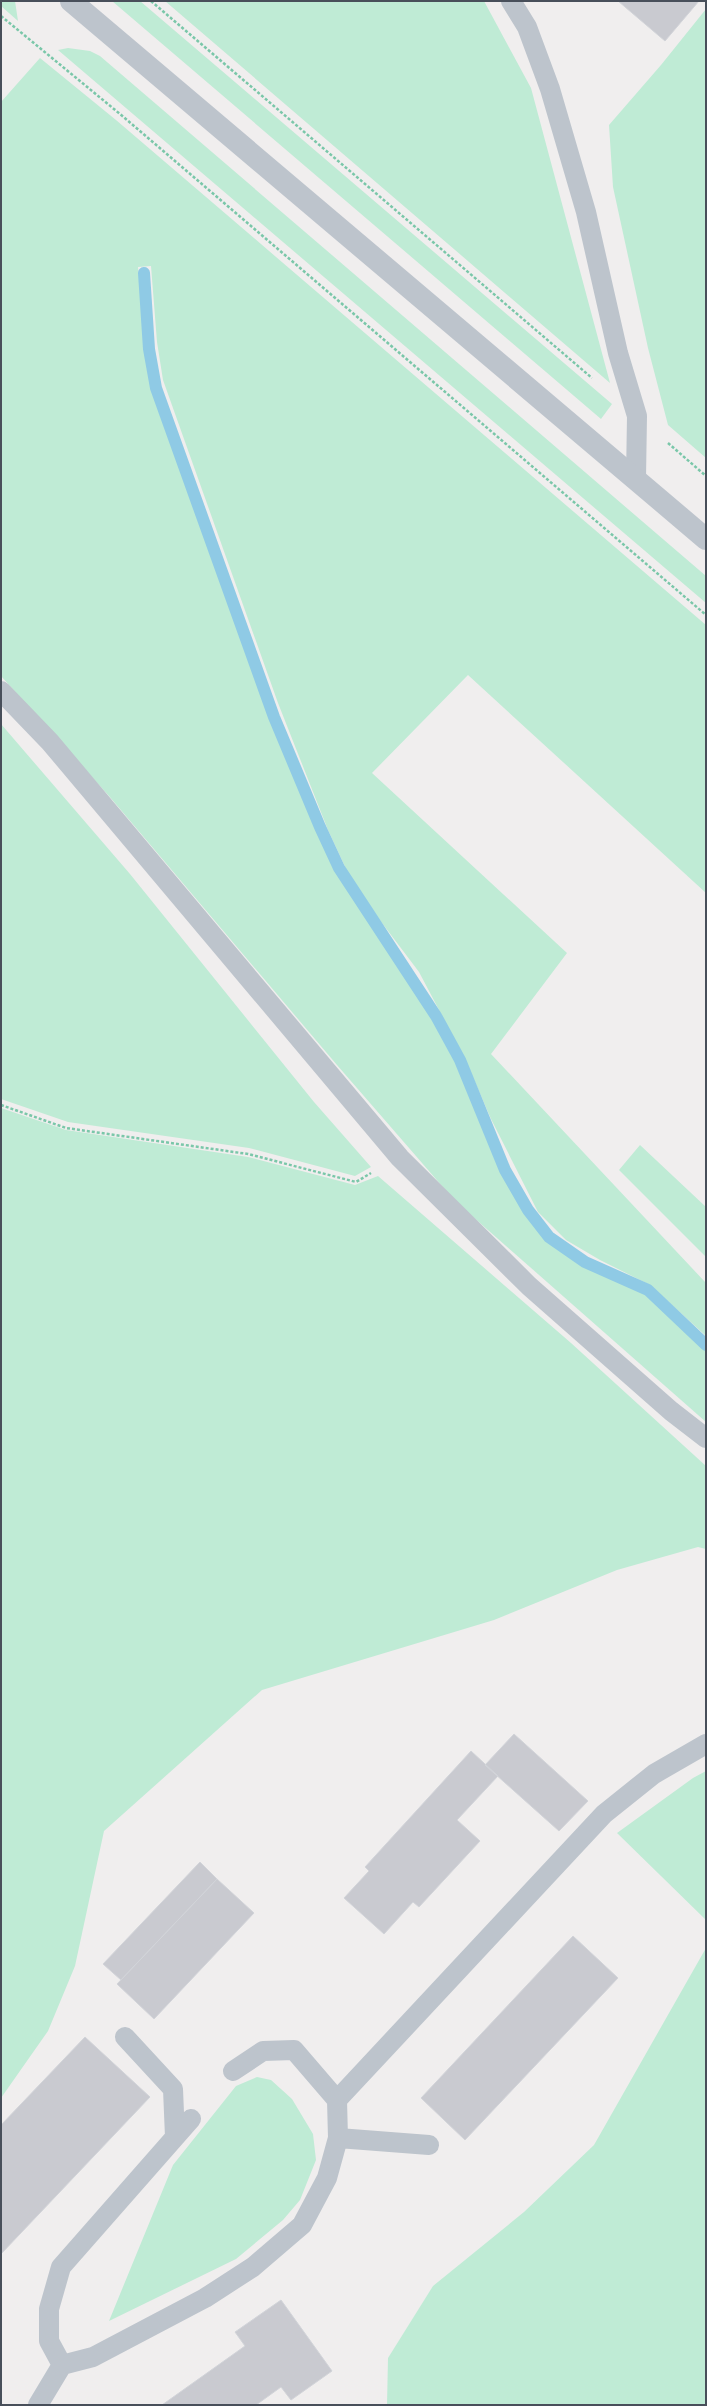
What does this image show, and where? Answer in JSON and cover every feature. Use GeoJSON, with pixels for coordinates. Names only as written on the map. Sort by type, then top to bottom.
{"type":"FeatureCollection","features":[{"type":"Feature","properties":{"kind":"street"},"geometry":{"type":"LineString","coordinates":[[71,1],[636,478],[706,539]]}},
{"type":"Feature","properties":{"kind":"lane"},"geometry":{"type":"LineString","coordinates":[[511,1],[527,27],[550,89],[586,212],[618,353],[637,416],[636,478]]}},
{"type":"Feature","properties":{"kind":"lane"},"geometry":{"type":"LineString","coordinates":[[1,691],[50,742],[400,1158],[530,1286],[671,1411],[706,1438]]}},
{"type":"Feature","properties":{"kind":"lane"},"geometry":{"type":"LineString","coordinates":[[337,2100],[604,1814],[654,1774],[706,1744]]}},
{"type":"Feature","properties":{"kind":"lane"},"geometry":{"type":"LineString","coordinates":[[125,2037],[173,2089],[175,2137]]}},
{"type":"Feature","properties":{"kind":"lane"},"geometry":{"type":"LineString","coordinates":[[38,2405],[62,2365],[93,2357],[205,2298],[253,2268],[302,2225],[327,2178],[338,2138],[337,2100],[294,2050],[263,2051],[233,2071]]}},
{"type":"Feature","properties":{"kind":"lane"},"geometry":{"type":"LineString","coordinates":[[62,2365],[49,2341],[49,2309],[61,2268],[191,2119]]}},
{"type":"Feature","properties":{"kind":"lane"},"geometry":{"type":"LineString","coordinates":[[338,2138],[429,2145]]}},
{"type":"Feature","properties":{"kind":"path"},"geometry":{"type":"LineString","coordinates":[[151,1],[594,380]]}},
{"type":"Feature","properties":{"kind":"path"},"geometry":{"type":"LineString","coordinates":[[1,16],[120,114],[706,615]]}},
{"type":"Feature","properties":{"kind":"path"},"geometry":{"type":"LineString","coordinates":[[637,416],[706,476]]}},
{"type":"Feature","properties":{"kind":"path"},"geometry":{"type":"LineString","coordinates":[[1,1105],[66,1128],[248,1154],[356,1182],[400,1158]]}},
{"type":"Feature","properties":{"kind":"green space"},"geometry":{"type":"Polygon","coordinates":[[[1,1],[15,1],[18,21],[1,6],[1,1]]]}},
{"type":"Feature","properties":{"kind":"green space"},"geometry":{"type":"Polygon","coordinates":[[[112,1],[140,1],[612,404],[601,419],[112,1]]]}},
{"type":"Feature","properties":{"kind":"green space"},"geometry":{"type":"Polygon","coordinates":[[[165,1],[484,1],[531,88],[610,383],[165,1]]]}},
{"type":"Feature","properties":{"kind":"green space"},"geometry":{"type":"Polygon","coordinates":[[[706,9],[706,458],[668,425],[648,348],[613,187],[609,125],[661,65],[706,9]]]}},
{"type":"Feature","properties":{"kind":"green space"},"geometry":{"type":"Polygon","coordinates":[[[68,48],[90,51],[100,56],[706,576],[706,603],[58,50],[68,48]]]}},
{"type":"Feature","properties":{"kind":"green space"},"geometry":{"type":"Polygon","coordinates":[[[40,58],[116,120],[706,625],[706,893],[468,675],[372,773],[567,953],[491,1054],[706,1283],[706,1336],[650,1285],[600,1260],[566,1240],[538,1212],[491,1119],[466,1061],[419,972],[379,919],[347,871],[328,830],[278,703],[163,380],[157,342],[151,266],[138,267],[146,349],[153,389],[272,718],[317,829],[336,869],[366,917],[403,968],[458,1061],[502,1171],[525,1212],[547,1239],[583,1265],[646,1293],[706,1349],[706,1422],[455,1201],[337,1065],[109,796],[1,676],[1,102],[40,58]]]}},
{"type":"Feature","properties":{"kind":"green space"},"geometry":{"type":"Polygon","coordinates":[[[1,724],[130,874],[314,1102],[371,1167],[355,1176],[249,1148],[68,1122],[1,1099],[1,724]]]}},
{"type":"Feature","properties":{"kind":"green space"},"geometry":{"type":"Polygon","coordinates":[[[1,1108],[66,1130],[248,1157],[355,1185],[378,1176],[571,1343],[706,1466],[706,1549],[698,1547],[617,1570],[494,1620],[262,1690],[104,1831],[75,1966],[48,2031],[1,2098],[1,1108]]]}},
{"type":"Feature","properties":{"kind":"green space"},"geometry":{"type":"Polygon","coordinates":[[[640,1145],[706,1207],[706,1257],[619,1170],[640,1145]]]}},
{"type":"Feature","properties":{"kind":"green space"},"geometry":{"type":"Polygon","coordinates":[[[706,1771],[706,1920],[617,1833],[693,1778],[706,1771]]]}},
{"type":"Feature","properties":{"kind":"green space"},"geometry":{"type":"Polygon","coordinates":[[[706,1948],[706,2405],[387,2405],[388,2358],[433,2286],[524,2212],[594,2145],[706,1948]]]}},
{"type":"Feature","properties":{"kind":"green space"},"geometry":{"type":"Polygon","coordinates":[[[257,2077],[271,2080],[292,2099],[313,2134],[316,2160],[300,2200],[283,2220],[236,2259],[109,2321],[173,2165],[236,2086],[257,2077]]]}},
{"type":"Feature","properties":{"kind":"building"},"geometry":{"type":"Polygon","coordinates":[[[618,1],[699,1],[665,41],[618,1]]]}},
{"type":"Feature","properties":{"kind":"building"},"geometry":{"type":"Polygon","coordinates":[[[514,1734],[588,1801],[559,1831],[485,1765],[514,1734]]]}},
{"type":"Feature","properties":{"kind":"building"},"geometry":{"type":"Polygon","coordinates":[[[471,1751],[498,1776],[457,1820],[480,1841],[419,1907],[413,1902],[384,1934],[344,1898],[369,1871],[365,1867],[471,1751]]]}},
{"type":"Feature","properties":{"kind":"building"},"geometry":{"type":"Polygon","coordinates":[[[200,1862],[217,1879],[121,1980],[103,1964],[200,1862]]]}},
{"type":"Feature","properties":{"kind":"building"},"geometry":{"type":"Polygon","coordinates":[[[217,1879],[254,1913],[154,2019],[117,1984],[217,1879]]]}},
{"type":"Feature","properties":{"kind":"building"},"geometry":{"type":"Polygon","coordinates":[[[573,1936],[618,1978],[465,2140],[421,2098],[573,1936]]]}},
{"type":"Feature","properties":{"kind":"building"},"geometry":{"type":"Polygon","coordinates":[[[85,2037],[150,2097],[1,2254],[1,2125],[85,2037]]]}},
{"type":"Feature","properties":{"kind":"building"},"geometry":{"type":"Polygon","coordinates":[[[281,2300],[332,2371],[291,2400],[281,2387],[256,2405],[162,2405],[245,2346],[235,2332],[281,2300]]]}},
{"type":"Feature","properties":{"kind":"waterway"},"geometry":{"type":"LineString","coordinates":[[144,273],[149,349],[156,388],[274,717],[320,827],[339,868],[436,1016],[460,1060],[505,1170],[528,1210],[549,1237],[585,1262],[648,1290],[706,1345]]}}]}
